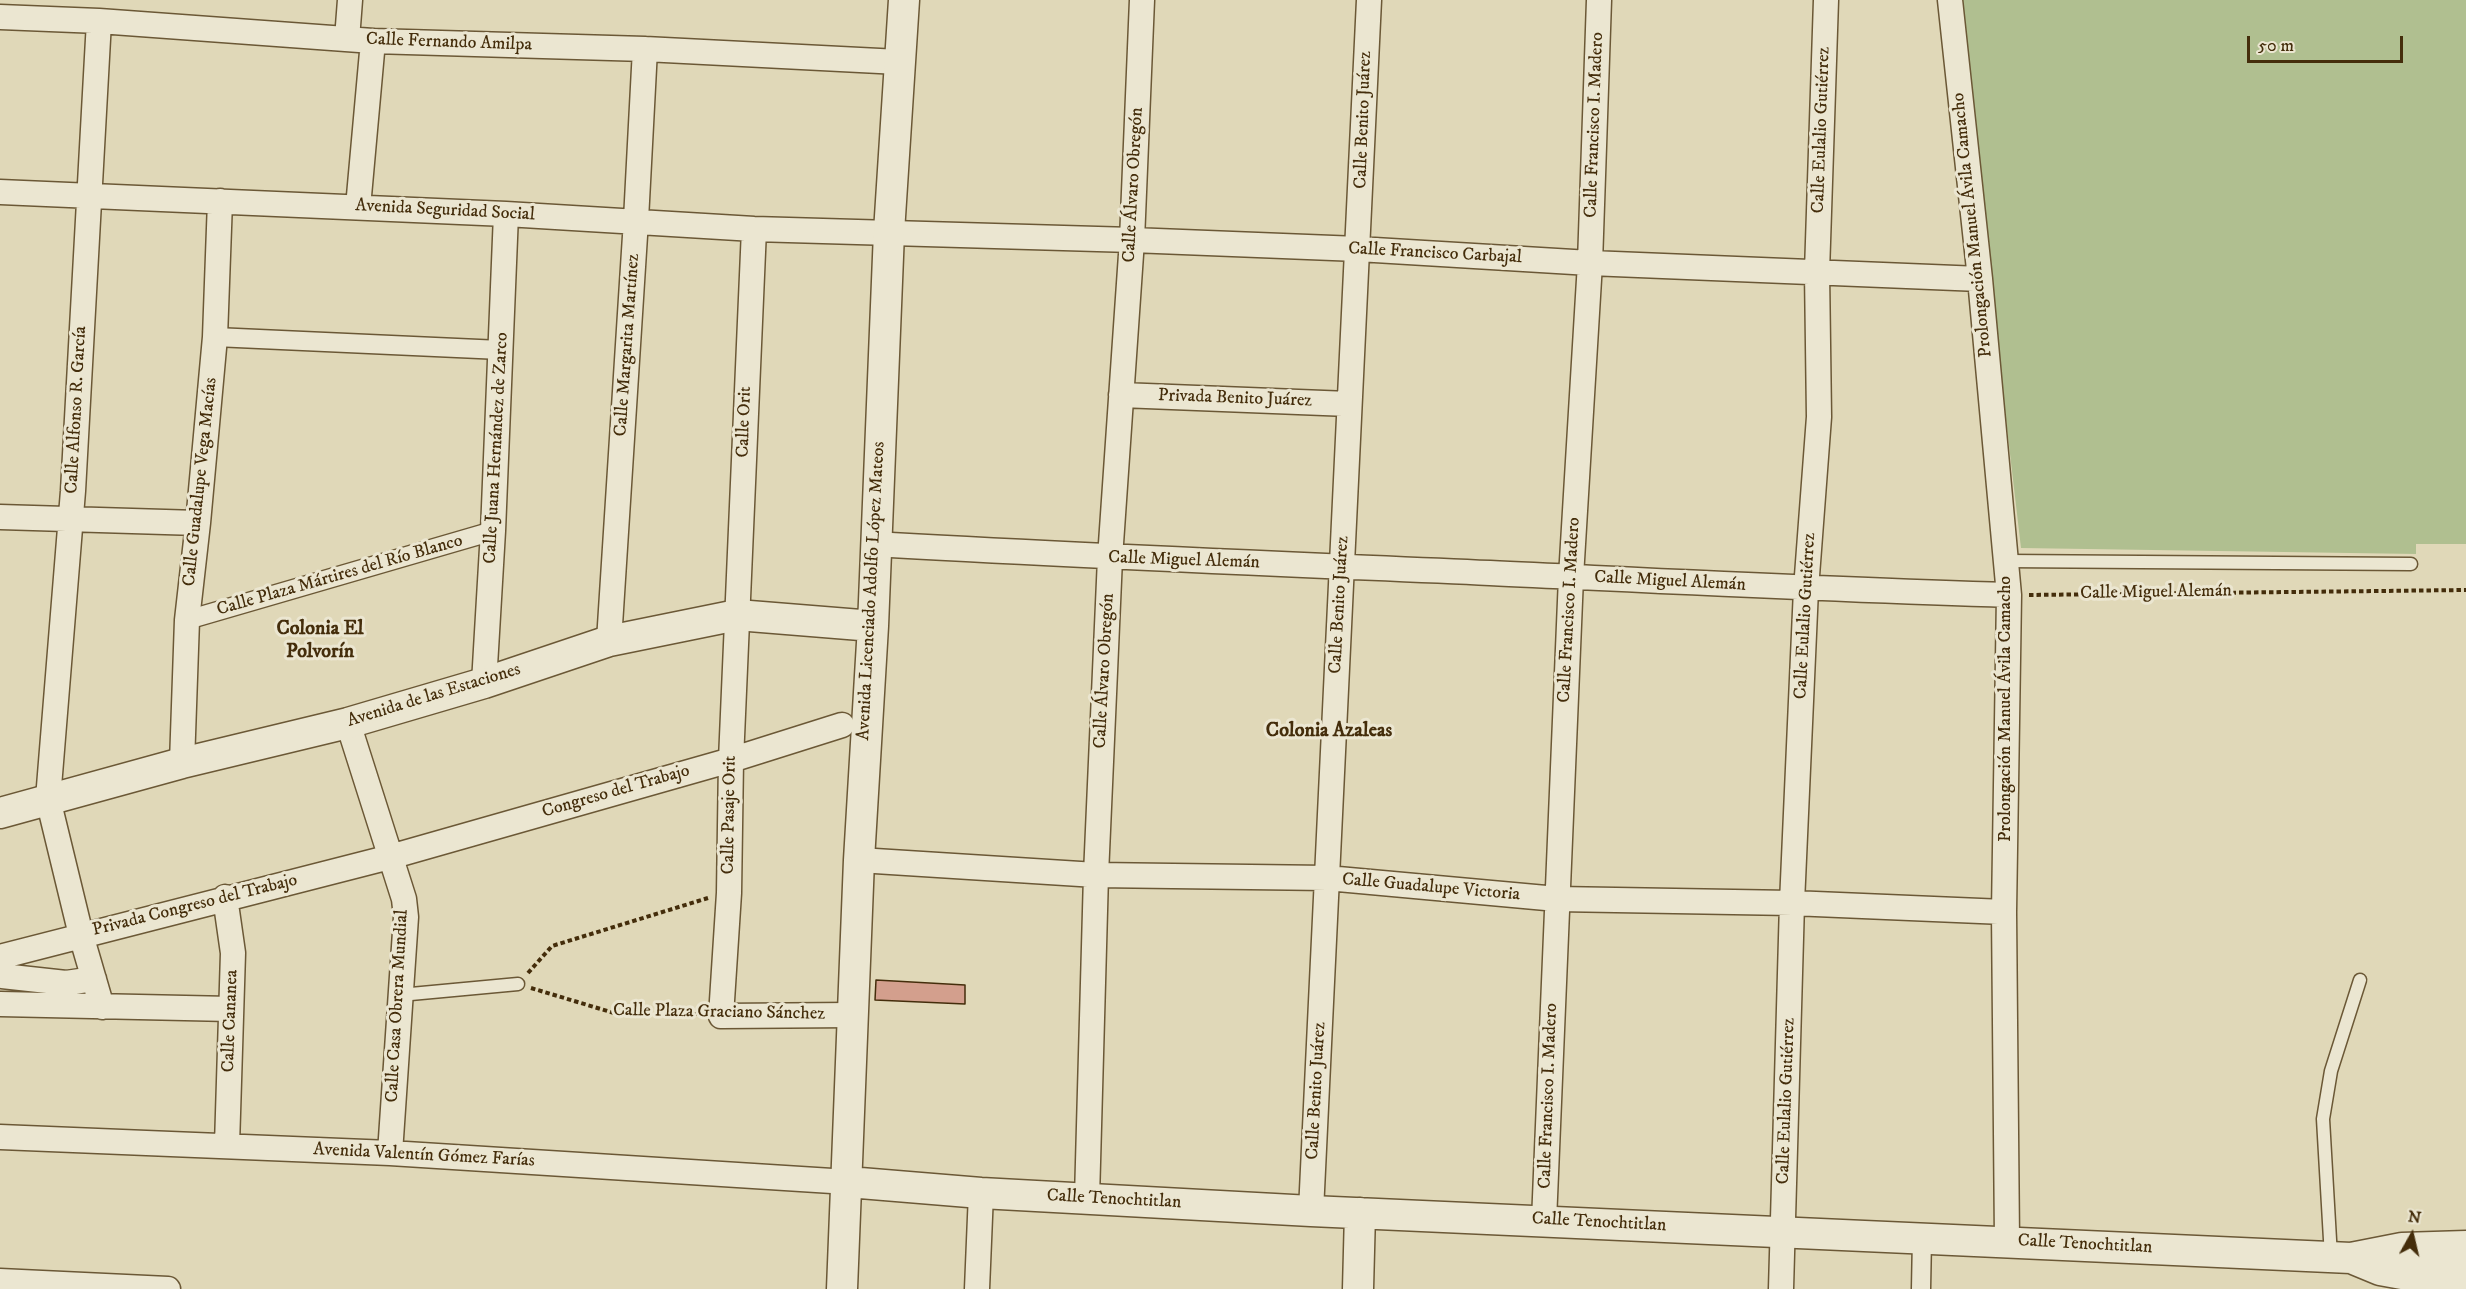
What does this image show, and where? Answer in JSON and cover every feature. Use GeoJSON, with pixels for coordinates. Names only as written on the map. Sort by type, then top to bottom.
{"type":"FeatureCollection","features":[{"type":"Feature","properties":{"kind":"street"},"geometry":{"type":"LineString","coordinates":[[346,39],[350,0]]}},
{"type":"Feature","properties":{"kind":"street","name":"Avenida Licenciado Adolfo López Mateos"},"geometry":{"type":"LineString","coordinates":[[842,1289],[859,860],[873,626],[874,544],[889,232],[904,0]]}},
{"type":"Feature","properties":{"kind":"street","name":"Calle Álvaro Obregón"},"geometry":{"type":"LineString","coordinates":[[1087,1198],[1096,875],[1110,558],[1132,240],[1142,0]]}},
{"type":"Feature","properties":{"kind":"street","name":"Calle Benito Juárez"},"geometry":{"type":"LineString","coordinates":[[1311,1210],[1369,0]]}},
{"type":"Feature","properties":{"kind":"street","name":"Calle Francisco I. Madero"},"geometry":{"type":"LineString","coordinates":[[1544,1221],[1571,577],[1590,263],[1599,0]]}},
{"type":"Feature","properties":{"kind":"street","name":"Calle Eulalio Gutiérrez"},"geometry":{"type":"LineString","coordinates":[[1781,1289],[1792,903],[1806,589],[1819,417],[1817,272],[1826,0]]}},
{"type":"Feature","properties":{"kind":"street","name":"Prolongación Manuel Ávila Camacho"},"geometry":{"type":"LineString","coordinates":[[1950,0],[1980,279],[2009,595],[2004,912],[2007,1241]]}},
{"type":"Feature","properties":{"kind":"street","name":"Calle Fernando Amilpa"},"geometry":{"type":"LineString","coordinates":[[0,17],[99,21],[374,41],[645,49],[899,62]]}},
{"type":"Feature","properties":{"kind":"street","name":"Calle Alfonso R. García"},"geometry":{"type":"LineString","coordinates":[[99,21],[70,520],[48,799],[81,935],[102,1007]]}},
{"type":"Feature","properties":{"kind":"street"},"geometry":{"type":"LineString","coordinates":[[358,207],[374,41]]}},
{"type":"Feature","properties":{"kind":"street","name":"Calle Margarita Martínez"},"geometry":{"type":"LineString","coordinates":[[609,641],[645,49]]}},
{"type":"Feature","properties":{"kind":"street","name":"Avenida Seguridad Social"},"geometry":{"type":"LineString","coordinates":[[0,192],[636,220],[754,229],[889,232]]}},
{"type":"Feature","properties":{"kind":"street","name":"Calle Guadalupe Vega Macías"},"geometry":{"type":"LineString","coordinates":[[182,763],[187,620],[215,337],[220,201]]}},
{"type":"Feature","properties":{"kind":"street","name":"Calle Juana Hernández de Zarco"},"geometry":{"type":"LineString","coordinates":[[484,682],[493,531],[506,214]]}},
{"type":"Feature","properties":{"kind":"street","name":"Calle Orit"},"geometry":{"type":"LineString","coordinates":[[737,615],[754,229]]}},
{"type":"Feature","properties":{"kind":"street","name":"Calle Francisco Carbajal"},"geometry":{"type":"LineString","coordinates":[[889,232],[1358,249],[1590,263],[1980,279]]}},
{"type":"Feature","properties":{"kind":"street"},"geometry":{"type":"LineString","coordinates":[[215,337],[501,350]]}},
{"type":"Feature","properties":{"kind":"street","name":"Privada Benito Juárez"},"geometry":{"type":"LineString","coordinates":[[1121,394],[1349,404]]}},
{"type":"Feature","properties":{"kind":"street"},"geometry":{"type":"LineString","coordinates":[[0,517],[198,523]]}},
{"type":"Feature","properties":{"kind":"street","name":"Calle Plaza Mártires del Río Blanco"},"geometry":{"type":"LineString","coordinates":[[187,620],[493,531]]}},
{"type":"Feature","properties":{"kind":"street","name":"Calle Miguel Alemán"},"geometry":{"type":"LineString","coordinates":[[874,544],[1110,558],[1806,589],[2009,595]]}},
{"type":"Feature","properties":{"kind":"street","name":"Avenida de las Estaciones"},"geometry":{"type":"LineString","coordinates":[[0,813],[182,763],[348,723],[609,641],[737,615],[873,626]]}},
{"type":"Feature","properties":{"kind":"street","name":"Calle Pasaje Orit"},"geometry":{"type":"LineString","coordinates":[[721,1016],[729,893],[731,760],[737,615]]}},
{"type":"Feature","properties":{"kind":"street","name":"Calle Casa Obrera Mundial"},"geometry":{"type":"LineString","coordinates":[[348,723],[404,899],[406,917],[390,1152]]}},
{"type":"Feature","properties":{"kind":"street","name":"Congreso del Trabajo"},"geometry":{"type":"LineString","coordinates":[[390,857],[731,760],[842,725]]}},
{"type":"Feature","properties":{"kind":"street","name":"Privada Congreso del Trabajo"},"geometry":{"type":"LineString","coordinates":[[1,971],[81,935],[390,857]]}},
{"type":"Feature","properties":{"kind":"street","name":"Calle Guadalupe Victoria"},"geometry":{"type":"LineString","coordinates":[[859,860],[1096,875],[1327,878],[1557,899],[1792,903],[2004,912]]}},
{"type":"Feature","properties":{"kind":"street","name":"Calle Cananea"},"geometry":{"type":"LineString","coordinates":[[225,897],[233,953],[227,1145]]}},
{"type":"Feature","properties":{"kind":"street"},"geometry":{"type":"LineString","coordinates":[[1,971],[66,983],[94,979]]}},
{"type":"Feature","properties":{"kind":"street"},"geometry":{"type":"LineString","coordinates":[[0,1004],[231,1010]]}},
{"type":"Feature","properties":{"kind":"street","name":"Calle Plaza Graciano Sánchez"},"geometry":{"type":"LineString","coordinates":[[721,1016],[853,1015]]}},
{"type":"Feature","properties":{"kind":"street","name":"Avenida Valentín Gómez Farías"},"geometry":{"type":"LineString","coordinates":[[0,1137],[390,1152],[848,1182]]}},
{"type":"Feature","properties":{"kind":"street","name":"Calle Tenochtitlan"},"geometry":{"type":"LineString","coordinates":[[848,1182],[981,1192],[1360,1213],[2341,1258],[2391,1270],[2466,1274]]}},
{"type":"Feature","properties":{"kind":"street"},"geometry":{"type":"LineString","coordinates":[[977,1289],[981,1192]]}},
{"type":"Feature","properties":{"kind":"street"},"geometry":{"type":"LineString","coordinates":[[1358,1289],[1360,1213]]}},
{"type":"Feature","properties":{"kind":"street"},"geometry":{"type":"LineString","coordinates":[[1921,1289],[1922,1238]]}},
{"type":"Feature","properties":{"kind":"street","name":"Calle Tenochtitlan"},"geometry":{"type":"LineString","coordinates":[[2391,1270],[2466,1246]]}},
{"type":"Feature","properties":{"kind":"street"},"geometry":{"type":"LineString","coordinates":[[0,1281],[168,1289]]}},
{"type":"Feature","properties":{"kind":"lane"},"geometry":{"type":"LineString","coordinates":[[2006,561],[2411,564]]}},
{"type":"Feature","properties":{"kind":"lane"},"geometry":{"type":"LineString","coordinates":[[2341,1258],[2323,1119],[2331,1071],[2360,980]]}},
{"type":"Feature","properties":{"kind":"lane"},"geometry":{"type":"LineString","coordinates":[[400,995],[518,984]]}},
{"type":"Feature","properties":{"kind":"path","name":"Calle Miguel Alemán"},"geometry":{"type":"LineString","coordinates":[[2009,595],[2466,590]]}},
{"type":"Feature","properties":{"kind":"path"},"geometry":{"type":"LineString","coordinates":[[518,984],[552,946],[729,893]]}},
{"type":"Feature","properties":{"kind":"path","name":"Calle Plaza Graciano Sánchez"},"geometry":{"type":"LineString","coordinates":[[518,984],[614,1012],[721,1016]]}},
{"type":"Feature","properties":{"kind":"green space"},"geometry":{"type":"Polygon","coordinates":[[[1957,0],[2466,0],[2466,544],[2416,544],[2416,554],[2021,548],[1957,0]]]}},
{"type":"Feature","properties":{"kind":"building"},"geometry":{"type":"Polygon","coordinates":[[[876,980],[965,985],[965,1004],[875,1000],[876,980]]]}},
{"type":"Feature","properties":{"kind":"district","name":"Colonia El Polvorín"},"geometry":{"type":"Point","coordinates":[320,642]}},
{"type":"Feature","properties":{"kind":"district","name":"Colonia Azaleas"},"geometry":{"type":"Point","coordinates":[1329,732]}}]}
